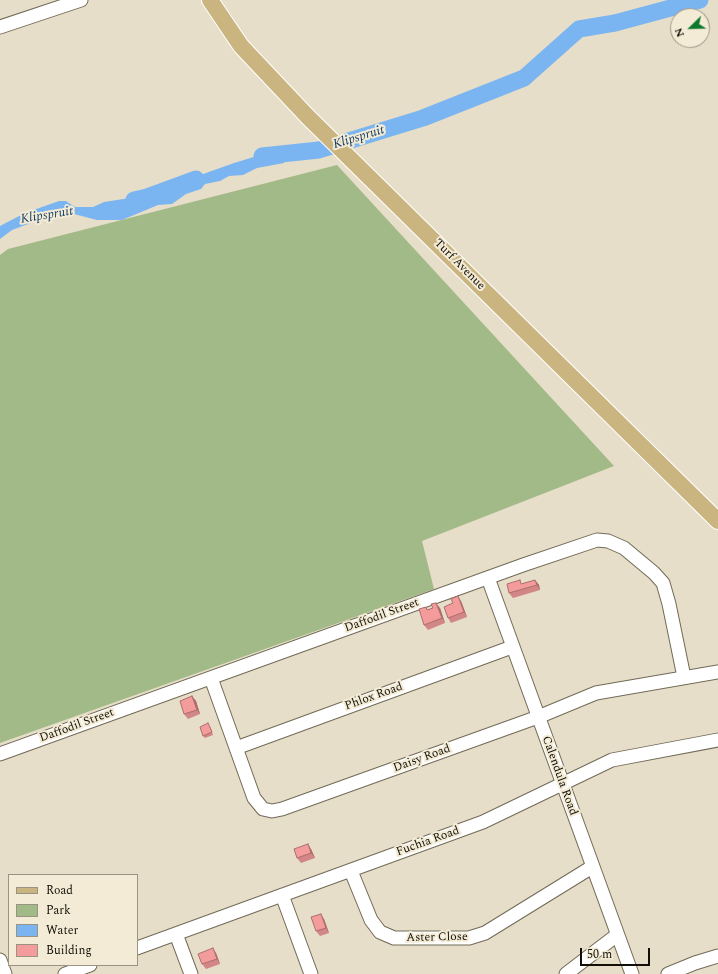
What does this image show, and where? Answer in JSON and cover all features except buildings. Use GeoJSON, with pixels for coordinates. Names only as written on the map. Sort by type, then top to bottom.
{"type":"FeatureCollection","features":[{"type":"Feature","properties":{"kind":"main road","name":"Turf Avenue"},"geometry":{"type":"LineString","coordinates":[[210,0],[242,46],[308,117],[718,522]]}},
{"type":"Feature","properties":{"kind":"street"},"geometry":{"type":"LineString","coordinates":[[0,27],[81,0]]}},
{"type":"Feature","properties":{"kind":"street","name":"Daffodil Street"},"geometry":{"type":"LineString","coordinates":[[0,754],[590,541],[602,540],[619,545],[654,573],[663,583],[670,604],[684,677]]}},
{"type":"Feature","properties":{"kind":"street","name":"Calendula Road"},"geometry":{"type":"LineString","coordinates":[[488,578],[632,974]]}},
{"type":"Feature","properties":{"kind":"street","name":"Phlox Road"},"geometry":{"type":"LineString","coordinates":[[236,748],[512,647]]}},
{"type":"Feature","properties":{"kind":"street","name":"Daisy Road"},"geometry":{"type":"LineString","coordinates":[[212,678],[257,803],[267,811],[277,811],[538,717],[596,693],[718,672]]}},
{"type":"Feature","properties":{"kind":"street","name":"Fuchia Road"},"geometry":{"type":"LineString","coordinates":[[138,948],[483,822],[601,764],[622,757],[718,740]]}},
{"type":"Feature","properties":{"kind":"street","name":"Aster Close"},"geometry":{"type":"LineString","coordinates":[[351,871],[371,920],[380,932],[401,938],[469,938],[485,933],[592,867]]}},
{"type":"Feature","properties":{"kind":"street"},"geometry":{"type":"LineString","coordinates":[[282,896],[311,974]]}},
{"type":"Feature","properties":{"kind":"street"},"geometry":{"type":"LineString","coordinates":[[176,934],[191,974]]}},
{"type":"Feature","properties":{"kind":"street"},"geometry":{"type":"LineString","coordinates":[[566,974],[617,935]]}},
{"type":"Feature","properties":{"kind":"street"},"geometry":{"type":"LineString","coordinates":[[668,974],[695,963],[718,956]]}},
{"type":"Feature","properties":{"kind":"street"},"geometry":{"type":"LineString","coordinates":[[0,960],[5,974]]}},
{"type":"Feature","properties":{"kind":"street"},"geometry":{"type":"LineString","coordinates":[[65,974],[87,966]]}},
{"type":"Feature","properties":{"kind":"green space"},"geometry":{"type":"Polygon","coordinates":[[[337,165],[614,466],[422,541],[434,589],[0,743],[0,255],[8,249],[337,165]]]}},
{"type":"Feature","properties":{"kind":"water"},"geometry":{"type":"Polygon","coordinates":[[[285,151],[284,163],[257,168],[243,175],[229,176],[220,181],[205,184],[201,189],[186,194],[172,204],[158,205],[122,220],[97,220],[74,214],[47,217],[12,230],[0,239],[0,226],[25,213],[59,201],[66,201],[75,207],[93,207],[104,202],[169,192],[178,183],[234,163],[267,153],[285,151]]]}},
{"type":"Feature","properties":{"kind":"waterway","name":"Klipspruit"},"geometry":{"type":"LineString","coordinates":[[262,156],[319,150],[423,118],[524,78],[579,29],[615,23],[700,0]]}},
{"type":"Feature","properties":{"kind":"waterway","name":"Klipspruit"},"geometry":{"type":"LineString","coordinates":[[134,200],[147,197],[196,179]]}}]}
